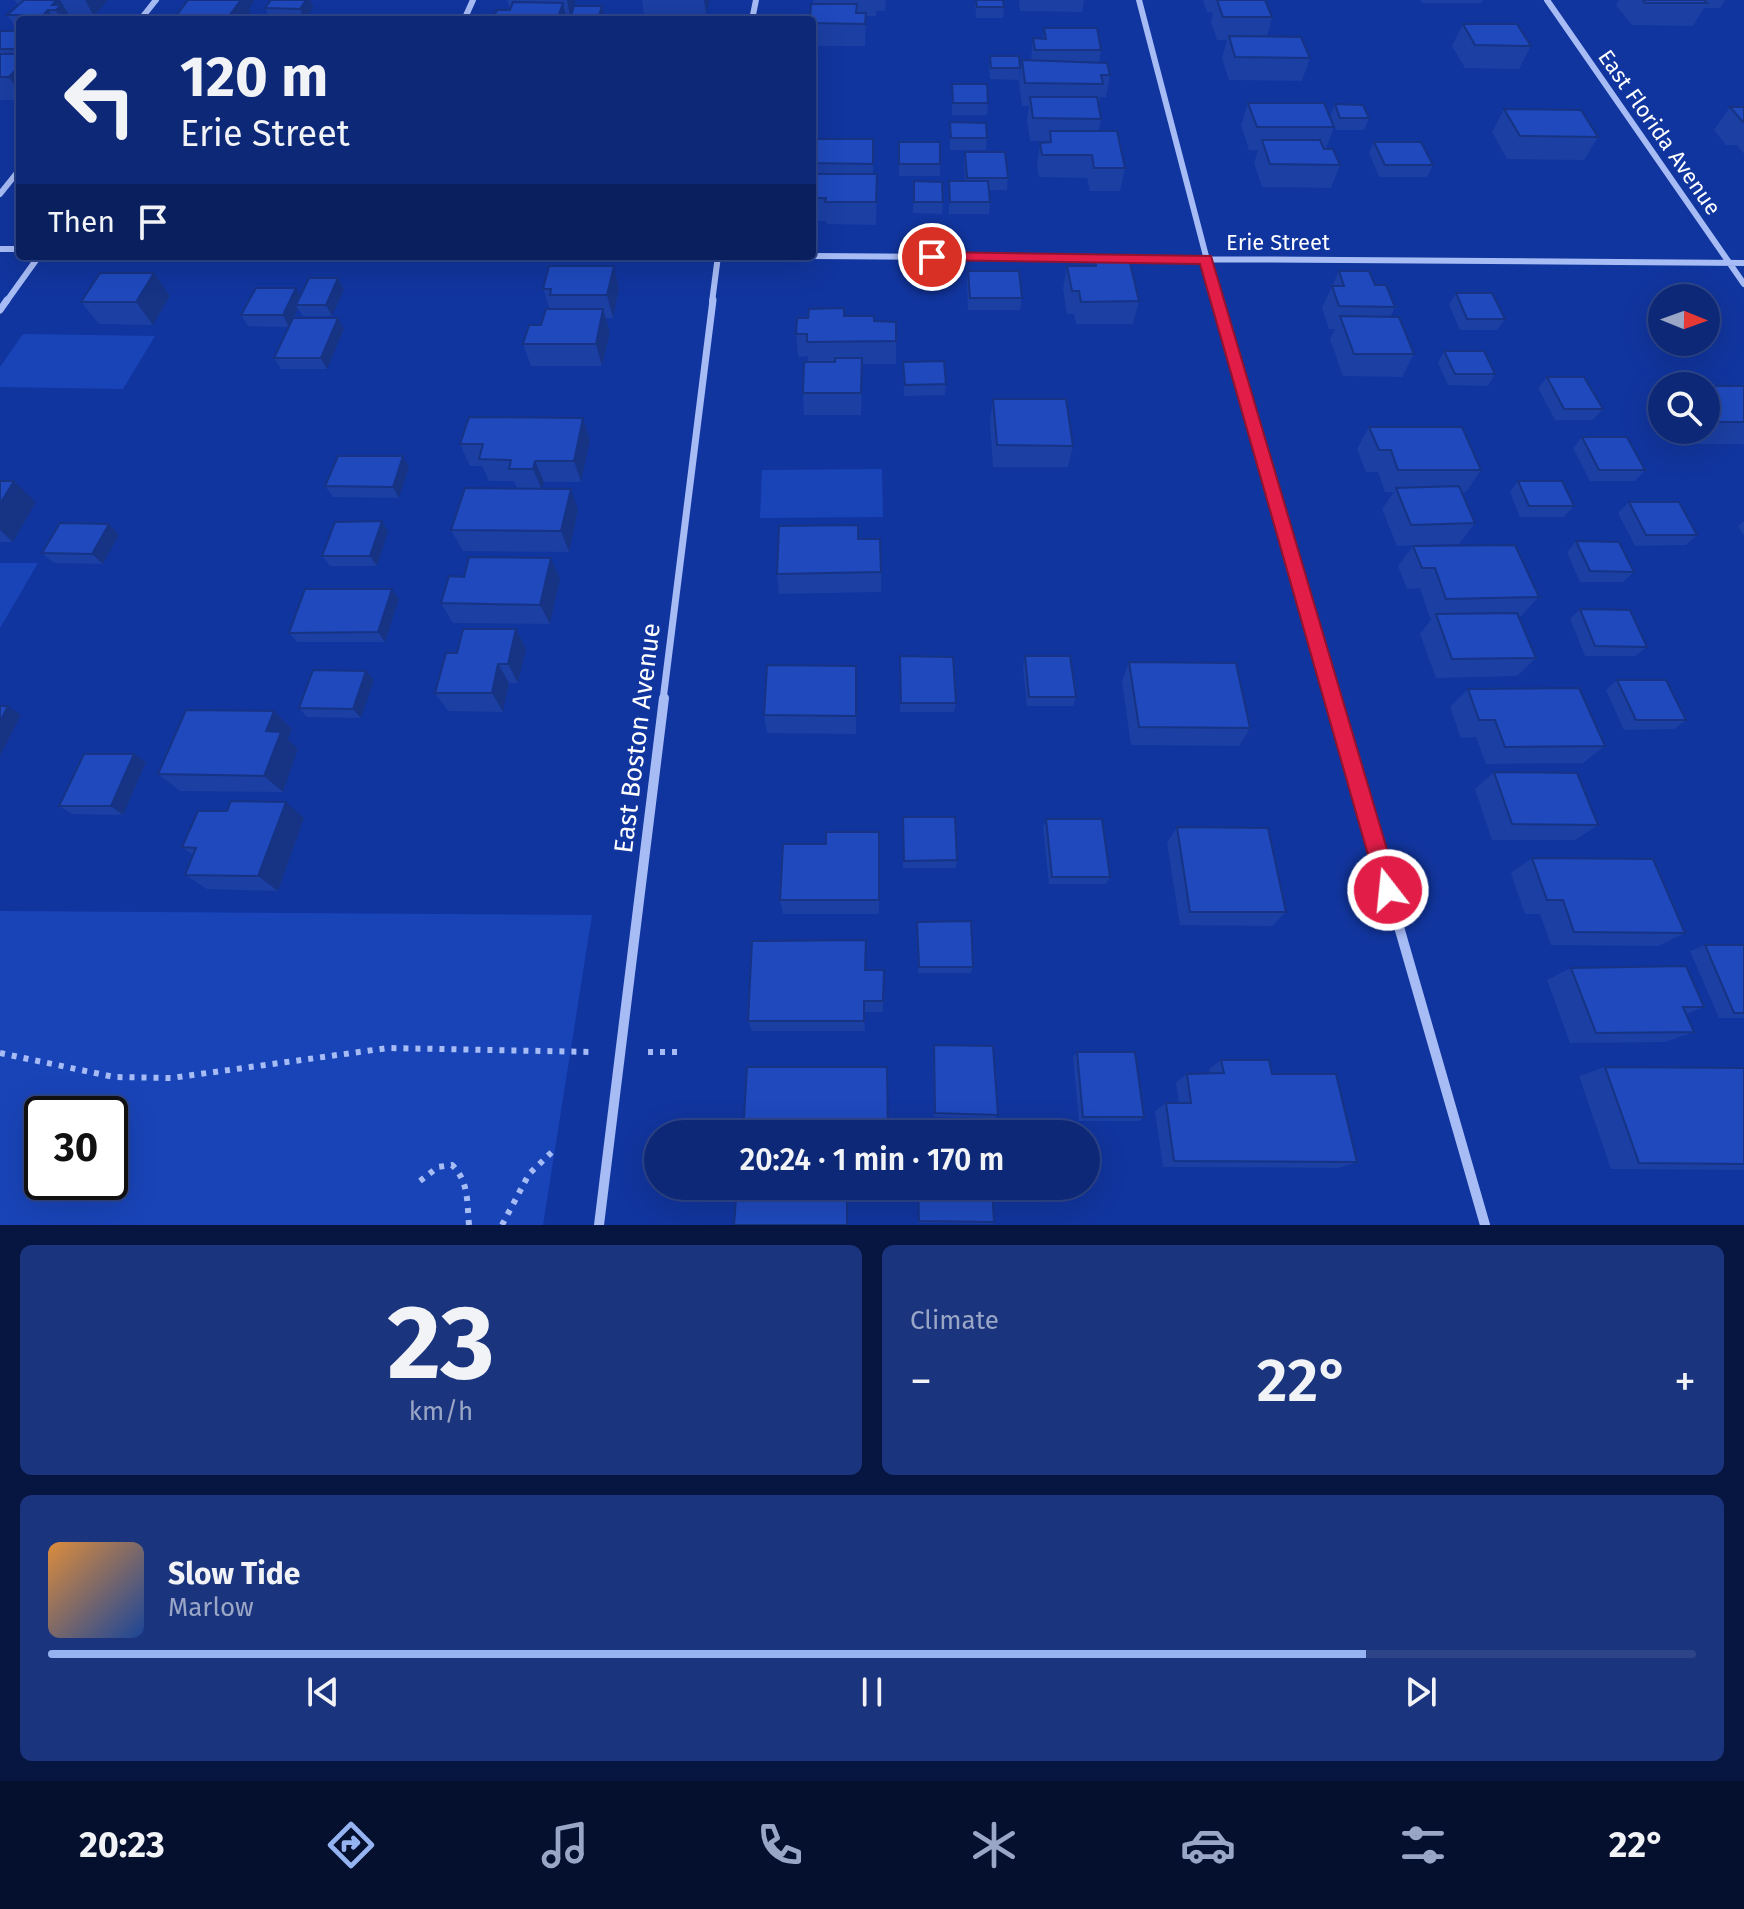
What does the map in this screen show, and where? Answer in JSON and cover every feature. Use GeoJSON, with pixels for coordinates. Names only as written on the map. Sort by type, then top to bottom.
{"type":"FeatureCollection","features":[{"type":"Feature","properties":{"kind":"street"},"geometry":{"type":"LineString","coordinates":[[143,16],[156,0]]}},
{"type":"Feature","properties":{"kind":"street"},"geometry":{"type":"LineString","coordinates":[[1139,0],[1206,259],[1485,1225]]}},
{"type":"Feature","properties":{"kind":"street","name":"East Florida Avenue"},"geometry":{"type":"LineString","coordinates":[[1547,0],[1744,284]]}},
{"type":"Feature","properties":{"kind":"street"},"geometry":{"type":"LineString","coordinates":[[0,194],[16,174]]}},
{"type":"Feature","properties":{"kind":"street","name":"Erie Street"},"geometry":{"type":"LineString","coordinates":[[816,256],[1744,263]]}},
{"type":"Feature","properties":{"kind":"street"},"geometry":{"type":"LineString","coordinates":[[0,310],[36,260]]}},
{"type":"Feature","properties":{"kind":"street","name":"East Boston Avenue"},"geometry":{"type":"LineString","coordinates":[[599,1225],[718,260]]}},
{"type":"Feature","properties":{"kind":"path"},"geometry":{"type":"LineString","coordinates":[[0,1053],[114,1077],[171,1078],[388,1048],[620,1052]]}},
{"type":"Feature","properties":{"kind":"path"},"geometry":{"type":"LineString","coordinates":[[502,1225],[529,1174],[555,1149]]}},
{"type":"Feature","properties":{"kind":"path"},"geometry":{"type":"LineString","coordinates":[[420,1181],[438,1167],[452,1165],[460,1170],[466,1189],[469,1225]]}},
{"type":"Feature","properties":{"kind":"shaded area"},"geometry":{"type":"Polygon","coordinates":[[[23,334],[155,336],[123,389],[0,387],[0,367],[23,334]]]}},
{"type":"Feature","properties":{"kind":"shaded area"},"geometry":{"type":"Polygon","coordinates":[[[882,469],[883,517],[760,518],[762,470],[882,469]]]}},
{"type":"Feature","properties":{"kind":"shaded area"},"geometry":{"type":"Polygon","coordinates":[[[0,563],[38,563],[0,628],[0,563]]]}},
{"type":"Feature","properties":{"kind":"shaded area"},"geometry":{"type":"Polygon","coordinates":[[[0,911],[592,915],[543,1225],[0,1225],[0,911]]]}},
{"type":"Feature","properties":{"kind":"building"},"geometry":{"type":"Polygon","coordinates":[[[24,0],[57,0],[52,5],[61,5],[43,15],[7,15],[24,0]]]}},
{"type":"Feature","properties":{"kind":"building"},"geometry":{"type":"Polygon","coordinates":[[[188,0],[241,0],[229,16],[176,16],[188,0]]]}},
{"type":"Feature","properties":{"kind":"building"},"geometry":{"type":"Polygon","coordinates":[[[271,0],[306,0],[300,9],[265,8],[271,0]]]}},
{"type":"Feature","properties":{"kind":"building"},"geometry":{"type":"Polygon","coordinates":[[[976,0],[1003,0],[1004,7],[977,7],[976,0]]]}},
{"type":"Feature","properties":{"kind":"building"},"geometry":{"type":"Polygon","coordinates":[[[1217,0],[1265,0],[1272,17],[1223,17],[1217,0]]]}},
{"type":"Feature","properties":{"kind":"building"},"geometry":{"type":"Polygon","coordinates":[[[1643,0],[1704,0],[1707,3],[1645,3],[1643,0]]]}},
{"type":"Feature","properties":{"kind":"building"},"geometry":{"type":"Polygon","coordinates":[[[513,2],[563,3],[558,16],[494,16],[497,10],[510,10],[513,2]]]}},
{"type":"Feature","properties":{"kind":"building"},"geometry":{"type":"Polygon","coordinates":[[[811,4],[857,4],[856,13],[866,13],[865,24],[816,23],[816,16],[810,16],[811,4]]]}},
{"type":"Feature","properties":{"kind":"building"},"geometry":{"type":"Polygon","coordinates":[[[574,6],[602,6],[599,16],[571,16],[574,6]]]}},
{"type":"Feature","properties":{"kind":"building"},"geometry":{"type":"Polygon","coordinates":[[[1463,24],[1517,24],[1531,46],[1475,45],[1463,24]]]}},
{"type":"Feature","properties":{"kind":"building"},"geometry":{"type":"Polygon","coordinates":[[[1044,28],[1097,28],[1101,50],[1035,50],[1033,38],[1046,39],[1044,28]]]}},
{"type":"Feature","properties":{"kind":"building"},"geometry":{"type":"Polygon","coordinates":[[[0,31],[16,31],[16,48],[0,49],[0,31]]]}},
{"type":"Feature","properties":{"kind":"building"},"geometry":{"type":"Polygon","coordinates":[[[1229,36],[1301,37],[1310,58],[1235,57],[1229,36]]]}},
{"type":"Feature","properties":{"kind":"building"},"geometry":{"type":"Polygon","coordinates":[[[0,54],[16,54],[16,69],[9,77],[0,77],[0,54]]]}},
{"type":"Feature","properties":{"kind":"building"},"geometry":{"type":"Polygon","coordinates":[[[990,56],[1019,56],[1020,68],[991,68],[990,56]]]}},
{"type":"Feature","properties":{"kind":"building"},"geometry":{"type":"Polygon","coordinates":[[[1022,60],[1107,63],[1110,75],[1101,75],[1103,84],[1025,83],[1022,60]]]}},
{"type":"Feature","properties":{"kind":"building"},"geometry":{"type":"Polygon","coordinates":[[[952,84],[987,84],[988,103],[953,103],[952,84]]]}},
{"type":"Feature","properties":{"kind":"building"},"geometry":{"type":"Polygon","coordinates":[[[1030,97],[1097,97],[1101,119],[1033,118],[1030,97]]]}},
{"type":"Feature","properties":{"kind":"building"},"geometry":{"type":"Polygon","coordinates":[[[1248,103],[1324,103],[1334,127],[1257,127],[1248,103]]]}},
{"type":"Feature","properties":{"kind":"building"},"geometry":{"type":"Polygon","coordinates":[[[1335,104],[1363,105],[1369,118],[1340,118],[1335,104]]]}},
{"type":"Feature","properties":{"kind":"building"},"geometry":{"type":"Polygon","coordinates":[[[1730,107],[1744,107],[1744,122],[1743,122],[1730,107]]]}},
{"type":"Feature","properties":{"kind":"building"},"geometry":{"type":"Polygon","coordinates":[[[1504,109],[1581,110],[1598,137],[1520,136],[1504,109]]]}},
{"type":"Feature","properties":{"kind":"building"},"geometry":{"type":"Polygon","coordinates":[[[950,122],[986,123],[987,138],[951,138],[950,122]]]}},
{"type":"Feature","properties":{"kind":"building"},"geometry":{"type":"Polygon","coordinates":[[[1050,131],[1117,131],[1125,168],[1094,168],[1092,155],[1042,155],[1040,143],[1051,142],[1050,131]]]}},
{"type":"Feature","properties":{"kind":"building"},"geometry":{"type":"Polygon","coordinates":[[[816,139],[873,139],[873,164],[816,163],[816,139]]]}},
{"type":"Feature","properties":{"kind":"building"},"geometry":{"type":"Polygon","coordinates":[[[1262,140],[1320,140],[1324,149],[1333,149],[1340,165],[1270,164],[1262,140]]]}},
{"type":"Feature","properties":{"kind":"building"},"geometry":{"type":"Polygon","coordinates":[[[899,142],[940,142],[940,164],[899,164],[899,142]]]}},
{"type":"Feature","properties":{"kind":"building"},"geometry":{"type":"Polygon","coordinates":[[[1374,142],[1421,142],[1433,165],[1385,165],[1374,142]]]}},
{"type":"Feature","properties":{"kind":"building"},"geometry":{"type":"Polygon","coordinates":[[[965,152],[1005,152],[1008,178],[967,178],[965,152]]]}},
{"type":"Feature","properties":{"kind":"building"},"geometry":{"type":"Polygon","coordinates":[[[816,174],[877,174],[876,202],[825,202],[826,198],[816,198],[816,174]]]}},
{"type":"Feature","properties":{"kind":"building"},"geometry":{"type":"Polygon","coordinates":[[[914,181],[942,182],[943,202],[914,202],[914,181]]]}},
{"type":"Feature","properties":{"kind":"building"},"geometry":{"type":"Polygon","coordinates":[[[949,181],[988,181],[990,202],[950,202],[949,181]]]}},
{"type":"Feature","properties":{"kind":"building"},"geometry":{"type":"Polygon","coordinates":[[[1095,259],[1129,259],[1139,301],[1081,302],[1079,291],[1072,291],[1067,266],[1096,266],[1095,259]]]}},
{"type":"Feature","properties":{"kind":"building"},"geometry":{"type":"Polygon","coordinates":[[[549,266],[614,266],[607,295],[550,295],[551,289],[543,289],[549,266]]]}},
{"type":"Feature","properties":{"kind":"building"},"geometry":{"type":"Polygon","coordinates":[[[968,271],[1019,271],[1022,298],[970,298],[968,271]]]}},
{"type":"Feature","properties":{"kind":"building"},"geometry":{"type":"Polygon","coordinates":[[[1339,271],[1369,271],[1375,285],[1386,285],[1395,307],[1339,306],[1332,286],[1344,286],[1339,271]]]}},
{"type":"Feature","properties":{"kind":"building"},"geometry":{"type":"Polygon","coordinates":[[[100,273],[154,273],[136,302],[81,302],[100,273]]]}},
{"type":"Feature","properties":{"kind":"building"},"geometry":{"type":"Polygon","coordinates":[[[309,278],[338,278],[326,305],[296,305],[309,278]]]}},
{"type":"Feature","properties":{"kind":"building"},"geometry":{"type":"Polygon","coordinates":[[[256,288],[296,288],[283,315],[241,315],[256,288]]]}},
{"type":"Feature","properties":{"kind":"building"},"geometry":{"type":"Polygon","coordinates":[[[1456,293],[1492,293],[1505,319],[1467,319],[1456,293]]]}},
{"type":"Feature","properties":{"kind":"building"},"geometry":{"type":"Polygon","coordinates":[[[844,308],[844,316],[874,316],[874,321],[896,322],[896,341],[807,342],[807,334],[796,334],[797,318],[808,318],[809,309],[844,308]]]}},
{"type":"Feature","properties":{"kind":"building"},"geometry":{"type":"Polygon","coordinates":[[[546,309],[603,309],[596,344],[523,344],[529,325],[541,325],[546,309]]]}},
{"type":"Feature","properties":{"kind":"building"},"geometry":{"type":"Polygon","coordinates":[[[1340,316],[1399,317],[1414,354],[1354,354],[1340,316]]]}},
{"type":"Feature","properties":{"kind":"building"},"geometry":{"type":"Polygon","coordinates":[[[293,318],[338,318],[321,358],[274,358],[293,318]]]}},
{"type":"Feature","properties":{"kind":"building"},"geometry":{"type":"Polygon","coordinates":[[[1444,351],[1484,351],[1495,374],[1455,374],[1444,351]]]}},
{"type":"Feature","properties":{"kind":"building"},"geometry":{"type":"Polygon","coordinates":[[[835,358],[862,358],[861,393],[803,393],[804,362],[835,362],[835,358]]]}},
{"type":"Feature","properties":{"kind":"building"},"geometry":{"type":"Polygon","coordinates":[[[944,361],[946,384],[905,385],[903,362],[944,361]]]}},
{"type":"Feature","properties":{"kind":"building"},"geometry":{"type":"Polygon","coordinates":[[[1547,377],[1584,377],[1603,409],[1564,409],[1547,377]]]}},
{"type":"Feature","properties":{"kind":"building"},"geometry":{"type":"Polygon","coordinates":[[[1720,386],[1744,386],[1744,422],[1720,422],[1720,386]]]}},
{"type":"Feature","properties":{"kind":"building"},"geometry":{"type":"Polygon","coordinates":[[[993,399],[1066,399],[1073,446],[997,445],[993,399]]]}},
{"type":"Feature","properties":{"kind":"building"},"geometry":{"type":"Polygon","coordinates":[[[469,417],[583,418],[574,461],[535,461],[533,469],[509,469],[511,460],[479,459],[483,444],[460,444],[469,417]]]}},
{"type":"Feature","properties":{"kind":"building"},"geometry":{"type":"Polygon","coordinates":[[[1369,427],[1462,427],[1481,470],[1398,470],[1391,450],[1379,450],[1369,427]]]}},
{"type":"Feature","properties":{"kind":"building"},"geometry":{"type":"Polygon","coordinates":[[[1582,437],[1627,437],[1645,470],[1599,470],[1582,437]]]}},
{"type":"Feature","properties":{"kind":"building"},"geometry":{"type":"Polygon","coordinates":[[[338,456],[403,456],[393,487],[325,486],[338,456]]]}},
{"type":"Feature","properties":{"kind":"building"},"geometry":{"type":"Polygon","coordinates":[[[0,481],[14,481],[0,504],[0,481]]]}},
{"type":"Feature","properties":{"kind":"building"},"geometry":{"type":"Polygon","coordinates":[[[1518,481],[1562,481],[1574,506],[1529,506],[1518,481]]]}},
{"type":"Feature","properties":{"kind":"building"},"geometry":{"type":"Polygon","coordinates":[[[1459,486],[1475,523],[1411,525],[1396,488],[1459,486]]]}},
{"type":"Feature","properties":{"kind":"building"},"geometry":{"type":"Polygon","coordinates":[[[465,488],[571,489],[561,531],[451,530],[465,488]]]}},
{"type":"Feature","properties":{"kind":"building"},"geometry":{"type":"Polygon","coordinates":[[[1629,502],[1679,502],[1697,535],[1646,535],[1629,502]]]}},
{"type":"Feature","properties":{"kind":"building"},"geometry":{"type":"Polygon","coordinates":[[[382,521],[370,556],[322,556],[335,522],[382,521]]]}},
{"type":"Feature","properties":{"kind":"building"},"geometry":{"type":"Polygon","coordinates":[[[60,523],[109,524],[92,554],[42,553],[60,523]]]}},
{"type":"Feature","properties":{"kind":"building"},"geometry":{"type":"Polygon","coordinates":[[[858,525],[858,539],[880,539],[881,572],[777,574],[779,526],[858,525]]]}},
{"type":"Feature","properties":{"kind":"building"},"geometry":{"type":"Polygon","coordinates":[[[1576,541],[1619,542],[1634,572],[1590,571],[1576,541]]]}},
{"type":"Feature","properties":{"kind":"building"},"geometry":{"type":"Polygon","coordinates":[[[1515,545],[1539,597],[1446,599],[1435,568],[1422,568],[1413,546],[1515,545]]]}},
{"type":"Feature","properties":{"kind":"building"},"geometry":{"type":"Polygon","coordinates":[[[469,557],[551,558],[540,605],[441,603],[449,576],[464,577],[469,557]]]}},
{"type":"Feature","properties":{"kind":"building"},"geometry":{"type":"Polygon","coordinates":[[[305,589],[392,589],[378,632],[289,633],[305,589]]]}},
{"type":"Feature","properties":{"kind":"building"},"geometry":{"type":"Polygon","coordinates":[[[1580,609],[1630,610],[1647,647],[1595,646],[1580,609]]]}},
{"type":"Feature","properties":{"kind":"building"},"geometry":{"type":"Polygon","coordinates":[[[1517,613],[1536,658],[1452,659],[1436,614],[1517,613]]]}},
{"type":"Feature","properties":{"kind":"building"},"geometry":{"type":"Polygon","coordinates":[[[463,629],[516,629],[508,664],[498,664],[492,693],[435,693],[446,653],[457,653],[463,629]]]}},
{"type":"Feature","properties":{"kind":"building"},"geometry":{"type":"Polygon","coordinates":[[[900,656],[953,657],[956,703],[901,703],[900,656]]]}},
{"type":"Feature","properties":{"kind":"building"},"geometry":{"type":"Polygon","coordinates":[[[1025,656],[1070,656],[1076,697],[1029,697],[1025,656]]]}},
{"type":"Feature","properties":{"kind":"building"},"geometry":{"type":"Polygon","coordinates":[[[1129,662],[1236,663],[1250,728],[1139,727],[1129,662]]]}},
{"type":"Feature","properties":{"kind":"building"},"geometry":{"type":"Polygon","coordinates":[[[767,665],[856,666],[856,716],[764,715],[767,665]]]}},
{"type":"Feature","properties":{"kind":"building"},"geometry":{"type":"Polygon","coordinates":[[[313,670],[366,671],[353,709],[299,708],[313,670]]]}},
{"type":"Feature","properties":{"kind":"building"},"geometry":{"type":"Polygon","coordinates":[[[1617,680],[1666,680],[1686,720],[1636,720],[1617,680]]]}},
{"type":"Feature","properties":{"kind":"building"},"geometry":{"type":"Polygon","coordinates":[[[1579,688],[1605,746],[1505,747],[1495,720],[1479,720],[1468,689],[1579,688]]]}},
{"type":"Feature","properties":{"kind":"building"},"geometry":{"type":"Polygon","coordinates":[[[0,706],[8,706],[0,722],[0,706]]]}},
{"type":"Feature","properties":{"kind":"building"},"geometry":{"type":"Polygon","coordinates":[[[186,710],[274,711],[266,731],[281,732],[264,776],[158,774],[186,710]]]}},
{"type":"Feature","properties":{"kind":"building"},"geometry":{"type":"Polygon","coordinates":[[[84,754],[134,754],[111,806],[59,806],[84,754]]]}},
{"type":"Feature","properties":{"kind":"building"},"geometry":{"type":"Polygon","coordinates":[[[1494,772],[1577,773],[1598,825],[1512,824],[1494,772]]]}},
{"type":"Feature","properties":{"kind":"building"},"geometry":{"type":"Polygon","coordinates":[[[231,801],[286,802],[258,876],[185,875],[196,848],[182,847],[198,811],[227,811],[231,801]]]}},
{"type":"Feature","properties":{"kind":"building"},"geometry":{"type":"Polygon","coordinates":[[[903,817],[955,817],[957,860],[904,861],[903,817]]]}},
{"type":"Feature","properties":{"kind":"building"},"geometry":{"type":"Polygon","coordinates":[[[1046,819],[1102,819],[1110,877],[1052,877],[1046,819]]]}},
{"type":"Feature","properties":{"kind":"building"},"geometry":{"type":"Polygon","coordinates":[[[1177,827],[1268,828],[1286,912],[1190,912],[1177,827]]]}},
{"type":"Feature","properties":{"kind":"building"},"geometry":{"type":"Polygon","coordinates":[[[826,832],[879,832],[879,900],[780,900],[783,844],[826,844],[826,832]]]}},
{"type":"Feature","properties":{"kind":"building"},"geometry":{"type":"Polygon","coordinates":[[[1532,858],[1653,859],[1685,933],[1574,932],[1563,900],[1547,900],[1532,858]]]}},
{"type":"Feature","properties":{"kind":"building"},"geometry":{"type":"Polygon","coordinates":[[[971,921],[973,967],[919,967],[917,922],[971,921]]]}},
{"type":"Feature","properties":{"kind":"building"},"geometry":{"type":"Polygon","coordinates":[[[866,940],[865,970],[884,970],[883,1001],[864,1001],[864,1021],[748,1021],[752,941],[866,940]]]}},
{"type":"Feature","properties":{"kind":"building"},"geometry":{"type":"Polygon","coordinates":[[[1705,945],[1744,945],[1744,1013],[1734,1013],[1705,945]]]}},
{"type":"Feature","properties":{"kind":"building"},"geometry":{"type":"Polygon","coordinates":[[[1686,966],[1704,1007],[1683,1007],[1694,1032],[1596,1033],[1571,968],[1686,966]]]}},
{"type":"Feature","properties":{"kind":"building"},"geometry":{"type":"Polygon","coordinates":[[[934,1045],[993,1046],[998,1115],[935,1113],[934,1045]]]}},
{"type":"Feature","properties":{"kind":"building"},"geometry":{"type":"Polygon","coordinates":[[[1077,1052],[1135,1052],[1144,1117],[1083,1117],[1077,1052]]]}},
{"type":"Feature","properties":{"kind":"building"},"geometry":{"type":"Polygon","coordinates":[[[1221,1060],[1269,1060],[1272,1074],[1336,1074],[1357,1162],[1174,1161],[1166,1103],[1191,1103],[1187,1074],[1224,1073],[1221,1060]]]}},
{"type":"Feature","properties":{"kind":"building"},"geometry":{"type":"Polygon","coordinates":[[[747,1067],[887,1067],[888,1120],[744,1120],[747,1067]]]}},
{"type":"Feature","properties":{"kind":"building"},"geometry":{"type":"Polygon","coordinates":[[[1605,1067],[1744,1068],[1744,1164],[1639,1163],[1605,1067]]]}},
{"type":"Feature","properties":{"kind":"building"},"geometry":{"type":"Polygon","coordinates":[[[736,1200],[847,1200],[847,1225],[734,1225],[736,1200]]]}},
{"type":"Feature","properties":{"kind":"building"},"geometry":{"type":"Polygon","coordinates":[[[918,1200],[993,1200],[994,1222],[919,1221],[918,1200]]]}},
{"type":"Feature","properties":{"kind":"route"},"geometry":{"type":"LineString","coordinates":[[932,257],[1206,259],[1388,890]]}}]}
